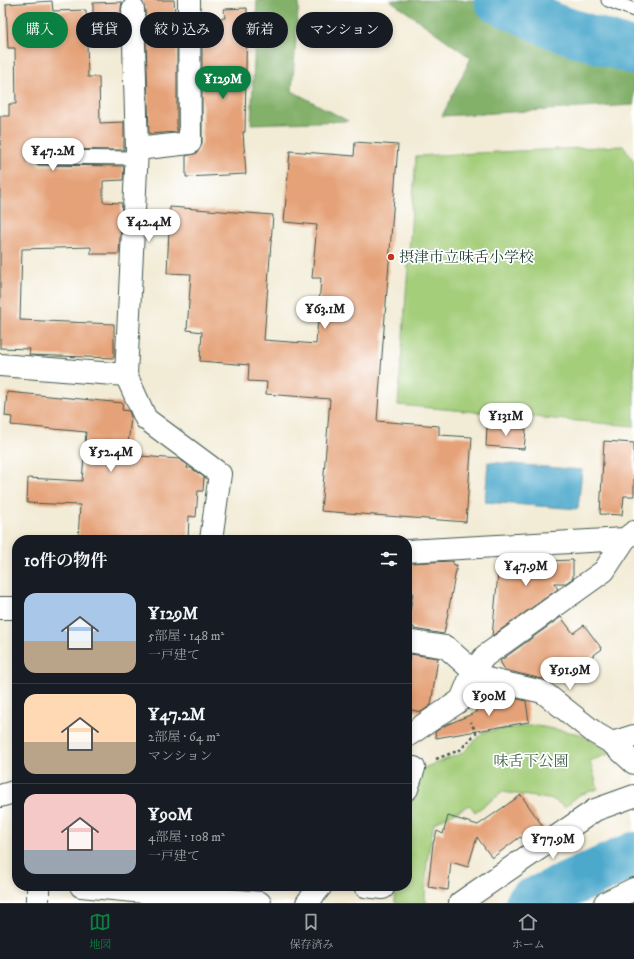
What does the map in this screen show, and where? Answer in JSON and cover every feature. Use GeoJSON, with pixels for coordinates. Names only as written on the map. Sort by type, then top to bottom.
{"type":"FeatureCollection","features":[{"type":"Feature","properties":{"kind":"street"},"geometry":{"type":"LineString","coordinates":[[137,154],[190,143],[189,0]]}},
{"type":"Feature","properties":{"kind":"street"},"geometry":{"type":"LineString","coordinates":[[133,9],[137,154],[126,375],[146,420],[220,474],[211,535]]}},
{"type":"Feature","properties":{"kind":"street"},"geometry":{"type":"LineString","coordinates":[[0,365],[126,375]]}},
{"type":"Feature","properties":{"kind":"street"},"geometry":{"type":"LineString","coordinates":[[412,551],[630,536]]}},
{"type":"Feature","properties":{"kind":"street"},"geometry":{"type":"LineString","coordinates":[[412,733],[461,700],[474,671],[485,656],[604,572],[630,536]]}},
{"type":"Feature","properties":{"kind":"street"},"geometry":{"type":"LineString","coordinates":[[0,608],[12,608]]}},
{"type":"Feature","properties":{"kind":"street"},"geometry":{"type":"LineString","coordinates":[[412,642],[446,648],[474,671],[487,679],[543,692],[595,733],[612,743],[634,763]]}},
{"type":"Feature","properties":{"kind":"street"},"geometry":{"type":"LineString","coordinates":[[612,743],[634,736]]}},
{"type":"Feature","properties":{"kind":"street"},"geometry":{"type":"LineString","coordinates":[[412,774],[414,768]]}},
{"type":"Feature","properties":{"kind":"street"},"geometry":{"type":"LineString","coordinates":[[0,796],[12,792]]}},
{"type":"Feature","properties":{"kind":"street"},"geometry":{"type":"LineString","coordinates":[[460,903],[595,810],[634,796]]}},
{"type":"Feature","properties":{"kind":"street"},"geometry":{"type":"LineString","coordinates":[[605,903],[634,889]]}},
{"type":"Feature","properties":{"kind":"street"},"geometry":{"type":"LineString","coordinates":[[38,891],[38,903]]}},
{"type":"Feature","properties":{"kind":"street"},"geometry":{"type":"LineString","coordinates":[[190,891],[260,903]]}},
{"type":"Feature","properties":{"kind":"street"},"geometry":{"type":"LineString","coordinates":[[307,903],[317,891]]}},
{"type":"Feature","properties":{"kind":"lane"},"geometry":{"type":"LineString","coordinates":[[608,0],[634,10]]}},
{"type":"Feature","properties":{"kind":"lane"},"geometry":{"type":"LineString","coordinates":[[38,157],[137,154]]}},
{"type":"Feature","properties":{"kind":"path"},"geometry":{"type":"LineString","coordinates":[[414,768],[460,750],[476,733],[471,721]]}},
{"type":"Feature","properties":{"kind":"green space"},"geometry":{"type":"Polygon","coordinates":[[[257,0],[299,0],[298,12],[296,12],[296,39],[292,91],[348,121],[251,124],[255,48],[288,48],[288,12],[256,12],[257,0]]]}},
{"type":"Feature","properties":{"kind":"green space"},"geometry":{"type":"Polygon","coordinates":[[[390,0],[480,0],[554,33],[634,59],[634,105],[442,116],[471,58],[390,0]]]}},
{"type":"Feature","properties":{"kind":"green space"},"geometry":{"type":"Polygon","coordinates":[[[623,146],[634,161],[634,426],[398,405],[416,156],[623,146]]]}},
{"type":"Feature","properties":{"kind":"green space","name":"味舌下公園"},"geometry":{"type":"Polygon","coordinates":[[[532,725],[580,734],[611,753],[590,761],[598,789],[579,795],[565,807],[554,800],[503,792],[475,812],[470,805],[434,823],[427,862],[425,898],[427,903],[395,903],[395,891],[412,891],[412,782],[415,771],[463,753],[483,732],[532,725]]]}},
{"type":"Feature","properties":{"kind":"water"},"geometry":{"type":"Polygon","coordinates":[[[488,462],[582,470],[578,509],[485,502],[488,462]]]}},
{"type":"Feature","properties":{"kind":"building"},"geometry":{"type":"Polygon","coordinates":[[[141,0],[174,0],[175,12],[145,12],[141,0]]]}},
{"type":"Feature","properties":{"kind":"building"},"geometry":{"type":"Polygon","coordinates":[[[52,1],[53,11],[86,10],[86,12],[76,12],[76,48],[87,48],[88,77],[99,77],[100,123],[124,122],[124,150],[38,149],[31,153],[31,161],[38,165],[124,166],[123,180],[103,181],[103,202],[122,203],[119,254],[91,254],[91,247],[22,249],[20,320],[114,324],[114,358],[29,355],[30,349],[0,348],[0,116],[9,116],[9,104],[16,104],[15,48],[68,48],[68,12],[12,12],[12,48],[8,48],[6,4],[52,1]]]}},
{"type":"Feature","properties":{"kind":"building"},"geometry":{"type":"Polygon","coordinates":[[[122,2],[121,12],[93,12],[93,3],[122,2]]]}},
{"type":"Feature","properties":{"kind":"building"},"geometry":{"type":"Polygon","coordinates":[[[247,8],[247,12],[232,12],[232,48],[246,48],[245,132],[243,132],[246,174],[186,177],[186,156],[197,153],[202,143],[202,48],[224,48],[224,9],[247,8]]]}},
{"type":"Feature","properties":{"kind":"building"},"geometry":{"type":"Polygon","coordinates":[[[146,48],[177,48],[177,132],[149,134],[146,48]]]}},
{"type":"Feature","properties":{"kind":"building"},"geometry":{"type":"Polygon","coordinates":[[[355,142],[398,145],[377,421],[439,426],[439,435],[472,437],[466,522],[321,511],[330,399],[266,394],[267,382],[248,381],[249,365],[200,361],[202,332],[187,330],[191,274],[167,273],[170,207],[273,215],[264,340],[316,344],[321,278],[312,278],[317,225],[284,222],[290,151],[354,156],[355,142]]]}},
{"type":"Feature","properties":{"kind":"building"},"geometry":{"type":"Polygon","coordinates":[[[7,392],[123,403],[122,410],[129,411],[131,417],[127,455],[179,459],[188,465],[187,468],[191,468],[204,477],[203,491],[198,491],[196,517],[189,516],[188,535],[78,535],[80,505],[27,503],[28,478],[82,481],[86,432],[11,425],[12,417],[5,416],[7,392]]]}},
{"type":"Feature","properties":{"kind":"building"},"geometry":{"type":"Polygon","coordinates":[[[487,426],[526,429],[524,449],[486,446],[487,426]]]}},
{"type":"Feature","properties":{"kind":"building"},"geometry":{"type":"Polygon","coordinates":[[[604,441],[634,443],[634,496],[624,496],[622,515],[600,514],[604,441]]]}},
{"type":"Feature","properties":{"kind":"building"},"geometry":{"type":"Polygon","coordinates":[[[573,560],[573,578],[566,583],[554,583],[558,589],[492,636],[499,563],[573,560]]]}},
{"type":"Feature","properties":{"kind":"building"},"geometry":{"type":"Polygon","coordinates":[[[453,561],[453,565],[457,565],[444,634],[414,629],[414,627],[412,627],[412,563],[453,561]]]}},
{"type":"Feature","properties":{"kind":"building"},"geometry":{"type":"Polygon","coordinates":[[[561,617],[573,633],[584,625],[602,649],[565,676],[560,668],[542,679],[505,670],[500,661],[561,617]]]}},
{"type":"Feature","properties":{"kind":"building"},"geometry":{"type":"Polygon","coordinates":[[[412,654],[438,658],[431,705],[421,712],[412,710],[412,654]]]}},
{"type":"Feature","properties":{"kind":"building"},"geometry":{"type":"Polygon","coordinates":[[[510,697],[526,701],[529,722],[436,738],[435,732],[446,725],[477,712],[475,703],[510,697]]]}},
{"type":"Feature","properties":{"kind":"building"},"geometry":{"type":"Polygon","coordinates":[[[521,795],[544,828],[526,840],[520,837],[492,858],[477,837],[468,867],[451,862],[448,890],[428,887],[433,844],[437,831],[443,834],[448,816],[478,825],[521,795]]]}},
{"type":"Feature","properties":{"kind":"waterway"},"geometry":{"type":"LineString","coordinates":[[497,0],[556,27],[634,52]]}},
{"type":"Feature","properties":{"kind":"waterway"},"geometry":{"type":"LineString","coordinates":[[528,903],[634,855]]}},
{"type":"Feature","properties":{"kind":"place","name":"摂津市立味舌小学校"},"geometry":{"type":"Point","coordinates":[391,257]}}]}
